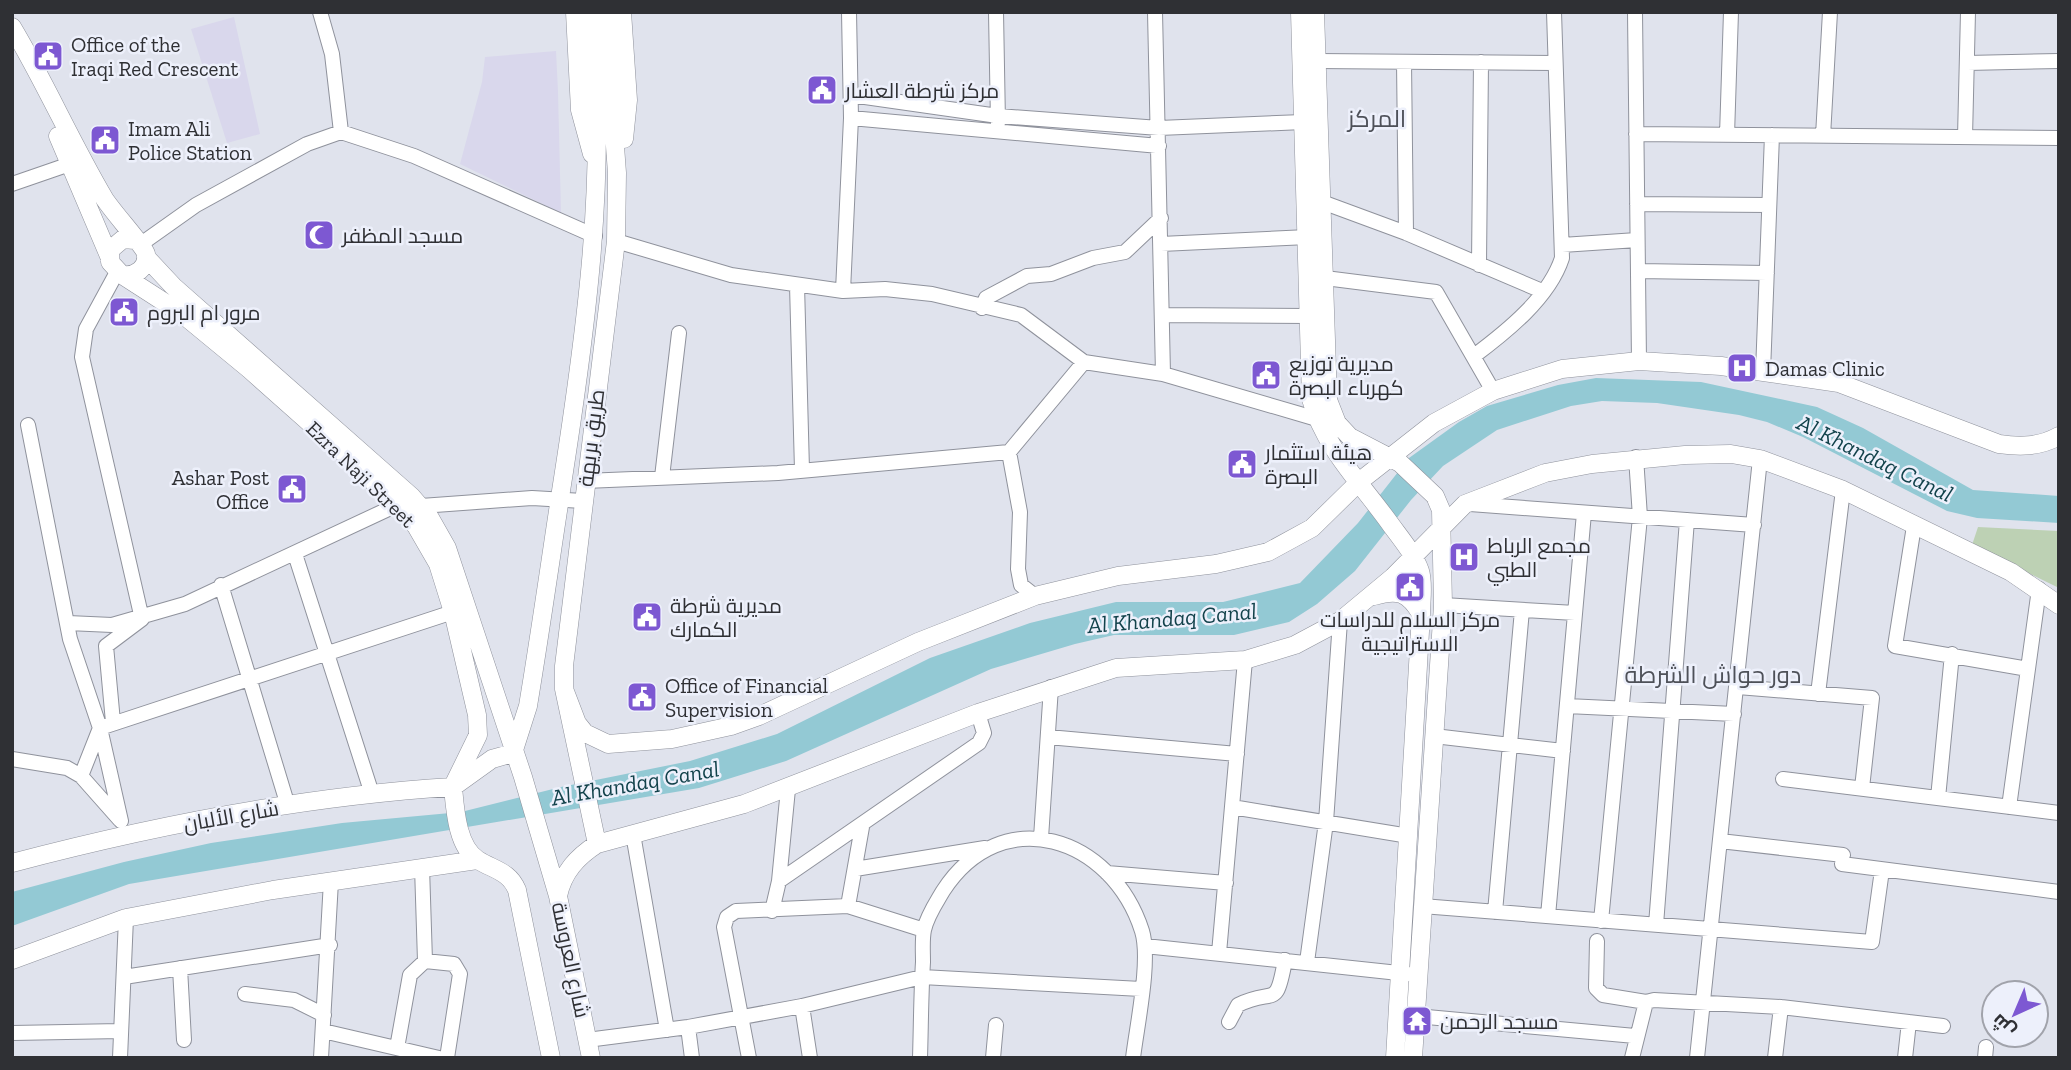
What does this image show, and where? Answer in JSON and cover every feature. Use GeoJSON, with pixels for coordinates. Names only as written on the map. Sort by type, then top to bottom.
{"type":"FeatureCollection","features":[{"type":"Feature","properties":{"kind":"main road"},"geometry":{"type":"LineString","coordinates":[[575,12],[580,110],[597,175]]}},
{"type":"Feature","properties":{"kind":"main road"},"geometry":{"type":"LineString","coordinates":[[591,12],[606,118]]}},
{"type":"Feature","properties":{"kind":"main road"},"geometry":{"type":"LineString","coordinates":[[605,12],[606,118]]}},
{"type":"Feature","properties":{"kind":"main road"},"geometry":{"type":"LineString","coordinates":[[617,173],[623,156],[628,100],[622,12]]}},
{"type":"Feature","properties":{"kind":"main road"},"geometry":{"type":"LineString","coordinates":[[1300,12],[1322,202],[1320,283],[1331,411],[1337,423],[1350,437],[1395,459],[1435,496],[1442,524],[1443,605],[1422,906],[1395,1058]]}},
{"type":"Feature","properties":{"kind":"main road"},"geometry":{"type":"LineString","coordinates":[[1315,12],[1317,61],[1311,122],[1308,237],[1320,283],[1309,316],[1311,399],[1332,450],[1360,481],[1413,555],[1421,574],[1409,836],[1409,974],[1416,1016],[1413,1058]]}},
{"type":"Feature","properties":{"kind":"main road","name":"Ezra Naji Street"},"geometry":{"type":"LineString","coordinates":[[12,27],[112,211],[173,286],[421,506],[447,548],[523,777]]}},
{"type":"Feature","properties":{"kind":"main road"},"geometry":{"type":"LineString","coordinates":[[12,49],[33,81],[116,268]]}},
{"type":"Feature","properties":{"kind":"main road","name":"طريق بريهة"},"geometry":{"type":"LineString","coordinates":[[513,753],[528,706],[560,499],[595,236],[597,175],[606,118]]}},
{"type":"Feature","properties":{"kind":"main road","name":"طريق بريهة"},"geometry":{"type":"LineString","coordinates":[[597,844],[564,689],[585,481],[616,241],[617,173],[606,118]]}},
{"type":"Feature","properties":{"kind":"main road"},"geometry":{"type":"LineString","coordinates":[[118,241],[141,247],[139,272],[116,268],[118,241]]}},
{"type":"Feature","properties":{"kind":"main road","name":"Ezra Naji Street"},"geometry":{"type":"LineString","coordinates":[[116,268],[181,313],[249,369],[356,464],[416,526],[433,554],[453,612],[479,727],[476,740],[453,787]]}},
{"type":"Feature","properties":{"kind":"main road"},"geometry":{"type":"LineString","coordinates":[[564,689],[577,723],[596,740],[623,745],[673,739],[759,716],[918,642],[1035,596],[1118,576],[1216,564],[1268,552],[1312,528],[1360,481],[1395,459],[1434,423],[1493,391],[1562,369],[1639,361],[1721,366],[1839,383],[1999,444],[2019,447],[2039,444],[2059,436]]}},
{"type":"Feature","properties":{"kind":"main road"},"geometry":{"type":"LineString","coordinates":[[558,897],[562,882],[575,861],[597,844],[788,789],[978,713],[1051,687],[1116,668],[1245,660],[1295,645],[1340,621],[1465,504],[1545,473],[1636,457],[1731,454],[1760,459],[1843,490],[2011,572],[2059,605]]}},
{"type":"Feature","properties":{"kind":"main road"},"geometry":{"type":"LineString","coordinates":[[1367,598],[1395,590],[1407,595],[1421,614]]}},
{"type":"Feature","properties":{"kind":"main road"},"geometry":{"type":"LineString","coordinates":[[477,860],[464,844],[453,787],[492,759],[513,753]]}},
{"type":"Feature","properties":{"kind":"main road","name":"شارع العروسة"},"geometry":{"type":"LineString","coordinates":[[523,777],[558,897],[589,1049]]}},
{"type":"Feature","properties":{"kind":"main road","name":"شارع الألبان"},"geometry":{"type":"LineString","coordinates":[[12,863],[123,827],[372,794],[453,787]]}},
{"type":"Feature","properties":{"kind":"main road"},"geometry":{"type":"LineString","coordinates":[[12,960],[127,918],[331,881],[477,860]]}},
{"type":"Feature","properties":{"kind":"main road","name":"شارع العروسة"},"geometry":{"type":"LineString","coordinates":[[477,860],[504,873],[513,880],[517,890],[551,1058]]}},
{"type":"Feature","properties":{"kind":"street"},"geometry":{"type":"LineString","coordinates":[[320,12],[332,54],[341,132]]}},
{"type":"Feature","properties":{"kind":"street"},"geometry":{"type":"LineString","coordinates":[[843,291],[851,118],[849,12]]}},
{"type":"Feature","properties":{"kind":"street"},"geometry":{"type":"LineString","coordinates":[[996,12],[998,131]]}},
{"type":"Feature","properties":{"kind":"street"},"geometry":{"type":"LineString","coordinates":[[1154,12],[1160,146],[1163,374]]}},
{"type":"Feature","properties":{"kind":"street"},"geometry":{"type":"LineString","coordinates":[[1474,356],[1509,330],[1559,267],[1562,245],[1554,12]]}},
{"type":"Feature","properties":{"kind":"street"},"geometry":{"type":"LineString","coordinates":[[1635,12],[1639,361]]}},
{"type":"Feature","properties":{"kind":"street"},"geometry":{"type":"LineString","coordinates":[[1727,135],[1731,12]]}},
{"type":"Feature","properties":{"kind":"street"},"geometry":{"type":"LineString","coordinates":[[1823,136],[1830,12]]}},
{"type":"Feature","properties":{"kind":"street"},"geometry":{"type":"LineString","coordinates":[[1965,137],[1968,12]]}},
{"type":"Feature","properties":{"kind":"street"},"geometry":{"type":"LineString","coordinates":[[1317,61],[1555,63]]}},
{"type":"Feature","properties":{"kind":"street"},"geometry":{"type":"LineString","coordinates":[[1967,63],[2059,61]]}},
{"type":"Feature","properties":{"kind":"street"},"geometry":{"type":"LineString","coordinates":[[1404,62],[1406,233]]}},
{"type":"Feature","properties":{"kind":"street"},"geometry":{"type":"LineString","coordinates":[[1479,265],[1481,62]]}},
{"type":"Feature","properties":{"kind":"street"},"geometry":{"type":"LineString","coordinates":[[851,95],[998,116],[1159,128],[1311,122]]}},
{"type":"Feature","properties":{"kind":"street"},"geometry":{"type":"LineString","coordinates":[[851,118],[1160,146]]}},
{"type":"Feature","properties":{"kind":"street"},"geometry":{"type":"LineString","coordinates":[[141,247],[196,205],[307,144],[341,132],[414,156],[595,236]]}},
{"type":"Feature","properties":{"kind":"street"},"geometry":{"type":"LineString","coordinates":[[1636,134],[2059,138]]}},
{"type":"Feature","properties":{"kind":"street"},"geometry":{"type":"LineString","coordinates":[[1763,372],[1772,135]]}},
{"type":"Feature","properties":{"kind":"street"},"geometry":{"type":"LineString","coordinates":[[12,184],[70,164]]}},
{"type":"Feature","properties":{"kind":"street"},"geometry":{"type":"LineString","coordinates":[[1322,202],[1406,233],[1542,291]]}},
{"type":"Feature","properties":{"kind":"street"},"geometry":{"type":"LineString","coordinates":[[1637,204],[1769,205]]}},
{"type":"Feature","properties":{"kind":"street"},"geometry":{"type":"LineString","coordinates":[[982,308],[986,298],[1027,276],[1051,274],[1093,258],[1125,252],[1161,218]]}},
{"type":"Feature","properties":{"kind":"street"},"geometry":{"type":"LineString","coordinates":[[1161,244],[1308,237]]}},
{"type":"Feature","properties":{"kind":"street"},"geometry":{"type":"LineString","coordinates":[[1562,245],[1637,240]]}},
{"type":"Feature","properties":{"kind":"street"},"geometry":{"type":"LineString","coordinates":[[616,241],[732,275],[843,291],[885,289],[932,294],[982,308],[1021,314],[1084,362],[1163,374],[1317,419]]}},
{"type":"Feature","properties":{"kind":"street"},"geometry":{"type":"LineString","coordinates":[[116,268],[86,329],[82,357],[142,619]]}},
{"type":"Feature","properties":{"kind":"street"},"geometry":{"type":"LineString","coordinates":[[1638,271],[1767,272]]}},
{"type":"Feature","properties":{"kind":"street"},"geometry":{"type":"LineString","coordinates":[[1320,283],[1433,290],[1439,295],[1493,391]]}},
{"type":"Feature","properties":{"kind":"street"},"geometry":{"type":"LineString","coordinates":[[797,285],[802,470]]}},
{"type":"Feature","properties":{"kind":"street"},"geometry":{"type":"LineString","coordinates":[[1162,315],[1309,316]]}},
{"type":"Feature","properties":{"kind":"street"},"geometry":{"type":"LineString","coordinates":[[662,477],[679,332]]}},
{"type":"Feature","properties":{"kind":"street"},"geometry":{"type":"LineString","coordinates":[[585,481],[802,470],[1009,452],[1084,362]]}},
{"type":"Feature","properties":{"kind":"street"},"geometry":{"type":"LineString","coordinates":[[28,425],[68,623],[107,725]]}},
{"type":"Feature","properties":{"kind":"street"},"geometry":{"type":"LineString","coordinates":[[1009,452],[1020,512],[1018,569],[1021,585],[1035,596]]}},
{"type":"Feature","properties":{"kind":"street"},"geometry":{"type":"LineString","coordinates":[[1601,920],[1640,517],[1636,457]]}},
{"type":"Feature","properties":{"kind":"street"},"geometry":{"type":"LineString","coordinates":[[1697,1058],[1760,459]]}},
{"type":"Feature","properties":{"kind":"street"},"geometry":{"type":"LineString","coordinates":[[1818,694],[1843,490]]}},
{"type":"Feature","properties":{"kind":"street"},"geometry":{"type":"LineString","coordinates":[[421,506],[531,498],[583,501]]}},
{"type":"Feature","properties":{"kind":"street"},"geometry":{"type":"LineString","coordinates":[[1465,504],[1754,526]]}},
{"type":"Feature","properties":{"kind":"street"},"geometry":{"type":"LineString","coordinates":[[68,623],[112,625],[142,619],[185,604],[397,505]]}},
{"type":"Feature","properties":{"kind":"street"},"geometry":{"type":"LineString","coordinates":[[1548,916],[1584,513]]}},
{"type":"Feature","properties":{"kind":"street"},"geometry":{"type":"LineString","coordinates":[[1656,925],[1687,520]]}},
{"type":"Feature","properties":{"kind":"street"},"geometry":{"type":"LineString","coordinates":[[1914,526],[1895,646],[2028,669]]}},
{"type":"Feature","properties":{"kind":"street"},"geometry":{"type":"LineString","coordinates":[[295,554],[372,794]]}},
{"type":"Feature","properties":{"kind":"street"},"geometry":{"type":"LineString","coordinates":[[221,585],[288,806]]}},
{"type":"Feature","properties":{"kind":"street"},"geometry":{"type":"LineString","coordinates":[[2009,807],[2039,590]]}},
{"type":"Feature","properties":{"kind":"street"},"geometry":{"type":"LineString","coordinates":[[1443,605],[1575,613]]}},
{"type":"Feature","properties":{"kind":"street"},"geometry":{"type":"LineString","coordinates":[[1495,912],[1522,610]]}},
{"type":"Feature","properties":{"kind":"street"},"geometry":{"type":"LineString","coordinates":[[81,776],[107,725],[453,612]]}},
{"type":"Feature","properties":{"kind":"street"},"geometry":{"type":"LineString","coordinates":[[123,827],[107,725],[106,646],[142,619]]}},
{"type":"Feature","properties":{"kind":"street"},"geometry":{"type":"LineString","coordinates":[[1307,962],[1326,822],[1340,621]]}},
{"type":"Feature","properties":{"kind":"street"},"geometry":{"type":"LineString","coordinates":[[1938,798],[1952,654]]}},
{"type":"Feature","properties":{"kind":"street"},"geometry":{"type":"LineString","coordinates":[[1219,953],[1245,660]]}},
{"type":"Feature","properties":{"kind":"street"},"geometry":{"type":"LineString","coordinates":[[1041,838],[1051,687]]}},
{"type":"Feature","properties":{"kind":"street"},"geometry":{"type":"LineString","coordinates":[[1738,687],[1872,698],[1862,789]]}},
{"type":"Feature","properties":{"kind":"street"},"geometry":{"type":"LineString","coordinates":[[1567,706],[1734,714]]}},
{"type":"Feature","properties":{"kind":"street"},"geometry":{"type":"LineString","coordinates":[[779,881],[862,827],[982,740],[984,733],[978,713]]}},
{"type":"Feature","properties":{"kind":"street"},"geometry":{"type":"LineString","coordinates":[[1434,736],[1563,751]]}},
{"type":"Feature","properties":{"kind":"street"},"geometry":{"type":"LineString","coordinates":[[1048,737],[1237,754]]}},
{"type":"Feature","properties":{"kind":"street"},"geometry":{"type":"LineString","coordinates":[[12,758],[67,768],[81,776],[123,827]]}},
{"type":"Feature","properties":{"kind":"street"},"geometry":{"type":"LineString","coordinates":[[1783,779],[2059,813]]}},
{"type":"Feature","properties":{"kind":"street"},"geometry":{"type":"LineString","coordinates":[[772,911],[779,881],[788,789]]}},
{"type":"Feature","properties":{"kind":"street"},"geometry":{"type":"LineString","coordinates":[[1232,807],[1409,836]]}},
{"type":"Feature","properties":{"kind":"street"},"geometry":{"type":"LineString","coordinates":[[848,906],[862,827]]}},
{"type":"Feature","properties":{"kind":"street"},"geometry":{"type":"LineString","coordinates":[[633,834],[667,1030]]}},
{"type":"Feature","properties":{"kind":"street"},"geometry":{"type":"LineString","coordinates":[[855,869],[993,846],[1017,839],[1041,838],[1084,853],[1107,873],[1130,900],[1145,946],[1133,1058]]}},
{"type":"Feature","properties":{"kind":"street"},"geometry":{"type":"LineString","coordinates":[[1720,841],[1843,859],[1882,870],[2059,892]]}},
{"type":"Feature","properties":{"kind":"street"},"geometry":{"type":"LineString","coordinates":[[920,1058],[924,930],[949,883],[967,862],[993,846]]}},
{"type":"Feature","properties":{"kind":"street"},"geometry":{"type":"LineString","coordinates":[[397,1048],[410,975],[425,961],[422,867]]}},
{"type":"Feature","properties":{"kind":"street"},"geometry":{"type":"LineString","coordinates":[[1422,906],[1872,942],[1882,870]]}},
{"type":"Feature","properties":{"kind":"street"},"geometry":{"type":"LineString","coordinates":[[1107,873],[1226,883]]}},
{"type":"Feature","properties":{"kind":"street"},"geometry":{"type":"LineString","coordinates":[[321,1058],[330,944],[331,881]]}},
{"type":"Feature","properties":{"kind":"street"},"geometry":{"type":"LineString","coordinates":[[749,1058],[724,927],[727,917],[736,911],[848,906],[924,930]]}},
{"type":"Feature","properties":{"kind":"street"},"geometry":{"type":"LineString","coordinates":[[120,1058],[127,918]]}},
{"type":"Feature","properties":{"kind":"street"},"geometry":{"type":"LineString","coordinates":[[1597,941],[1599,993],[1646,1002],[1654,1000],[1780,1007],[1944,1026]]}},
{"type":"Feature","properties":{"kind":"street"},"geometry":{"type":"LineString","coordinates":[[124,977],[330,944]]}},
{"type":"Feature","properties":{"kind":"street"},"geometry":{"type":"LineString","coordinates":[[1145,946],[1409,974]]}},
{"type":"Feature","properties":{"kind":"street"},"geometry":{"type":"LineString","coordinates":[[1229,1023],[1238,1005],[1275,996],[1280,991],[1285,960]]}},
{"type":"Feature","properties":{"kind":"street"},"geometry":{"type":"LineString","coordinates":[[425,961],[454,964],[460,974],[446,1058]]}},
{"type":"Feature","properties":{"kind":"street"},"geometry":{"type":"LineString","coordinates":[[180,968],[184,1040]]}},
{"type":"Feature","properties":{"kind":"street"},"geometry":{"type":"LineString","coordinates":[[589,1049],[667,1030],[802,1006],[922,977],[1141,989]]}},
{"type":"Feature","properties":{"kind":"street"},"geometry":{"type":"LineString","coordinates":[[245,994],[294,1000],[324,1015]]}},
{"type":"Feature","properties":{"kind":"street"},"geometry":{"type":"LineString","coordinates":[[1632,1058],[1635,1036],[1646,1002]]}},
{"type":"Feature","properties":{"kind":"street"},"geometry":{"type":"LineString","coordinates":[[802,1006],[810,1058]]}},
{"type":"Feature","properties":{"kind":"street"},"geometry":{"type":"LineString","coordinates":[[1775,1058],[1780,1007]]}},
{"type":"Feature","properties":{"kind":"street"},"geometry":{"type":"LineString","coordinates":[[1416,1016],[1635,1036]]}},
{"type":"Feature","properties":{"kind":"street"},"geometry":{"type":"LineString","coordinates":[[1905,1058],[1909,1022]]}},
{"type":"Feature","properties":{"kind":"street"},"geometry":{"type":"LineString","coordinates":[[993,1058],[996,1025]]}},
{"type":"Feature","properties":{"kind":"street"},"geometry":{"type":"LineString","coordinates":[[688,1027],[692,1058]]}},
{"type":"Feature","properties":{"kind":"street"},"geometry":{"type":"LineString","coordinates":[[12,1033],[121,1031]]}},
{"type":"Feature","properties":{"kind":"street"},"geometry":{"type":"LineString","coordinates":[[323,1031],[439,1058]]}},
{"type":"Feature","properties":{"kind":"shaded area"},"geometry":{"type":"Polygon","coordinates":[[[234,17],[260,134],[227,143],[191,29],[234,17]]]}},
{"type":"Feature","properties":{"kind":"shaded area"},"geometry":{"type":"Polygon","coordinates":[[[556,51],[561,213],[460,164],[482,82],[485,57],[556,51]]]}},
{"type":"Feature","properties":{"kind":"green space"},"geometry":{"type":"Polygon","coordinates":[[[1978,527],[2059,531],[2059,588],[1972,545],[1978,527]]]}},
{"type":"Feature","properties":{"kind":"water","name":"Al Khandaq Canal"},"geometry":{"type":"Polygon","coordinates":[[[1596,378],[1701,382],[1817,407],[1863,428],[1973,490],[2059,496],[2059,523],[1977,518],[1947,511],[1803,437],[1767,422],[1739,415],[1657,403],[1602,401],[1571,406],[1497,430],[1443,466],[1411,500],[1355,571],[1317,604],[1289,622],[1234,635],[1114,635],[1075,644],[991,669],[786,761],[699,788],[129,884],[12,926],[12,892],[124,862],[211,843],[342,823],[461,812],[561,787],[690,761],[777,734],[930,658],[1030,623],[1116,602],[1223,602],[1300,583],[1358,523],[1409,458],[1459,422],[1487,406],[1558,385],[1596,378]]]}},
{"type":"Feature","properties":{"kind":"place","name":"Office of the Iraqi Red Crescent"},"geometry":{"type":"Point","coordinates":[48,56]}},
{"type":"Feature","properties":{"kind":"place","name":"مركز شرطة العشار"},"geometry":{"type":"Point","coordinates":[822,90]}},
{"type":"Feature","properties":{"kind":"place","name":"Imam Ali Police Station"},"geometry":{"type":"Point","coordinates":[105,140]}},
{"type":"Feature","properties":{"kind":"place","name":"مسجد المظفر"},"geometry":{"type":"Point","coordinates":[319,235]}},
{"type":"Feature","properties":{"kind":"place","name":"مرور ام البروم"},"geometry":{"type":"Point","coordinates":[124,312]}},
{"type":"Feature","properties":{"kind":"place","name":"Damas Clinic"},"geometry":{"type":"Point","coordinates":[1742,368]}},
{"type":"Feature","properties":{"kind":"place","name":"مديرية توزيع كهرباء البصرة"},"geometry":{"type":"Point","coordinates":[1266,375]}},
{"type":"Feature","properties":{"kind":"place","name":"هيئة استثمار البصرة"},"geometry":{"type":"Point","coordinates":[1242,464]}},
{"type":"Feature","properties":{"kind":"place","name":"Ashar Post Office"},"geometry":{"type":"Point","coordinates":[292,489]}},
{"type":"Feature","properties":{"kind":"place","name":"مجمع الرباط الطبي"},"geometry":{"type":"Point","coordinates":[1464,557]}},
{"type":"Feature","properties":{"kind":"place","name":"مركز السلام للدراسات الاستراتيجية"},"geometry":{"type":"Point","coordinates":[1410,587]}},
{"type":"Feature","properties":{"kind":"place","name":"مديرية شرطة الكمارك"},"geometry":{"type":"Point","coordinates":[647,617]}},
{"type":"Feature","properties":{"kind":"place","name":"Office of Financial Supervision"},"geometry":{"type":"Point","coordinates":[642,697]}},
{"type":"Feature","properties":{"kind":"place","name":"مسجد الرحمن"},"geometry":{"type":"Point","coordinates":[1417,1021]}},
{"type":"Feature","properties":{"kind":"district","name":"المركز"},"geometry":{"type":"Point","coordinates":[1377,118]}},
{"type":"Feature","properties":{"kind":"district","name":"دور حواش الشرطة"},"geometry":{"type":"Point","coordinates":[1713,674]}}]}
